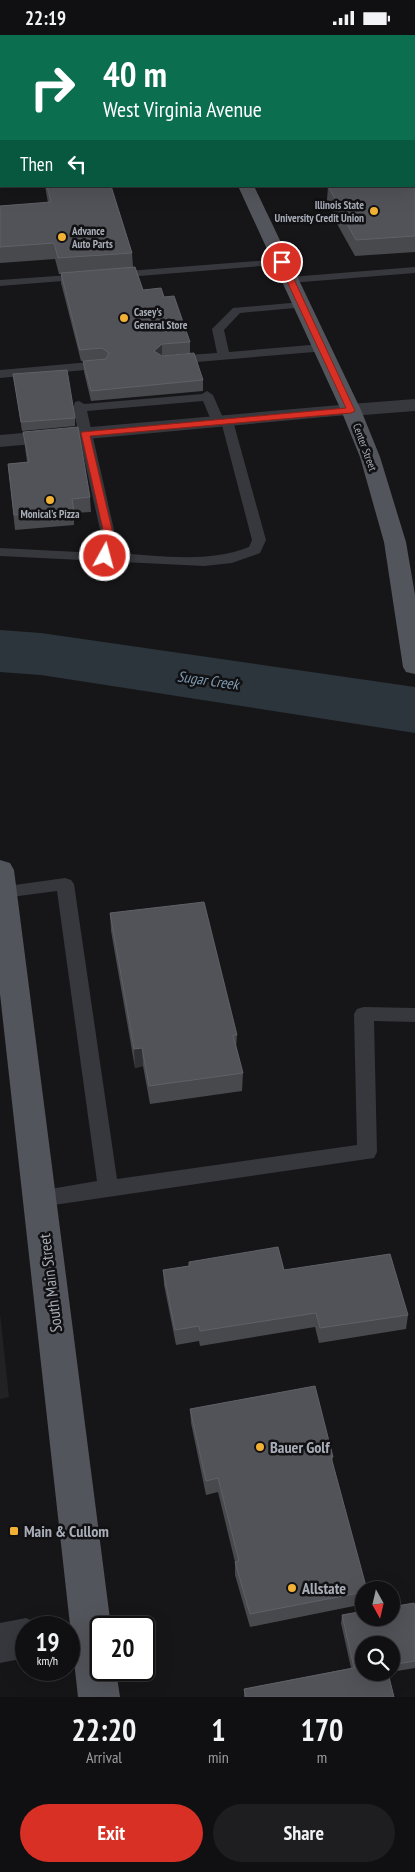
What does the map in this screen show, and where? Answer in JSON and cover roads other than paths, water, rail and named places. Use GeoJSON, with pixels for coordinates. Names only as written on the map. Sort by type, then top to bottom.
{"type":"FeatureCollection","features":[{"type":"Feature","properties":{"kind":"main road","name":"Center Street"},"geometry":{"type":"LineString","coordinates":[[246,187],[351,411],[370,457],[396,541],[414,662]]}},
{"type":"Feature","properties":{"kind":"main road","name":"South Main Street"},"geometry":{"type":"LineString","coordinates":[[1,881],[8,1003],[40,1198],[79,1616]]}},
{"type":"Feature","properties":{"kind":"main road","name":"South Main Street"},"geometry":{"type":"LineString","coordinates":[[80,1630],[99,1697]]}},
{"type":"Feature","properties":{"kind":"street"},"geometry":{"type":"LineString","coordinates":[[0,441],[415,405]]}},
{"type":"Feature","properties":{"kind":"street"},"geometry":{"type":"LineString","coordinates":[[0,1643],[15,1641]]}},
{"type":"Feature","properties":{"kind":"lane"},"geometry":{"type":"LineString","coordinates":[[0,283],[282,262]]}},
{"type":"Feature","properties":{"kind":"lane"},"geometry":{"type":"LineString","coordinates":[[290,280],[415,270]]}},
{"type":"Feature","properties":{"kind":"lane"},"geometry":{"type":"LineString","coordinates":[[224,355],[218,329],[237,310],[302,305]]}},
{"type":"Feature","properties":{"kind":"lane"},"geometry":{"type":"LineString","coordinates":[[162,361],[195,362],[224,355],[322,348]]}},
{"type":"Feature","properties":{"kind":"lane"},"geometry":{"type":"LineString","coordinates":[[0,374],[71,373],[102,365]]}},
{"type":"Feature","properties":{"kind":"lane"},"geometry":{"type":"LineString","coordinates":[[0,552],[204,562],[232,559],[255,550],[259,540],[223,422],[208,396],[79,407],[108,534],[105,556]]}},
{"type":"Feature","properties":{"kind":"lane"},"geometry":{"type":"LineString","coordinates":[[1,881],[65,884],[108,1188]]}},
{"type":"Feature","properties":{"kind":"lane"},"geometry":{"type":"LineString","coordinates":[[40,1198],[367,1152],[364,1014],[415,1015]]}},
{"type":"Feature","properties":{"kind":"waterway","name":"Sugar Creek"},"geometry":{"type":"LineString","coordinates":[[0,651],[41,654],[415,710]]}},
{"type":"Feature","properties":{"kind":"place","name":"Illinois State University Credit Union"},"geometry":{"type":"Point","coordinates":[374,211]}},
{"type":"Feature","properties":{"kind":"place","name":"Advance Auto Parts"},"geometry":{"type":"Point","coordinates":[62,237]}},
{"type":"Feature","properties":{"kind":"place","name":"Casey's General Store"},"geometry":{"type":"Point","coordinates":[124,318]}},
{"type":"Feature","properties":{"kind":"place","name":"Monical's Pizza"},"geometry":{"type":"Point","coordinates":[50,500]}},
{"type":"Feature","properties":{"kind":"place","name":"Bauer Golf"},"geometry":{"type":"Point","coordinates":[260,1447]}},
{"type":"Feature","properties":{"kind":"place","name":"Main & Cullom"},"geometry":{"type":"Point","coordinates":[14,1531]}},
{"type":"Feature","properties":{"kind":"place","name":"Allstate"},"geometry":{"type":"Point","coordinates":[292,1588]}}]}
